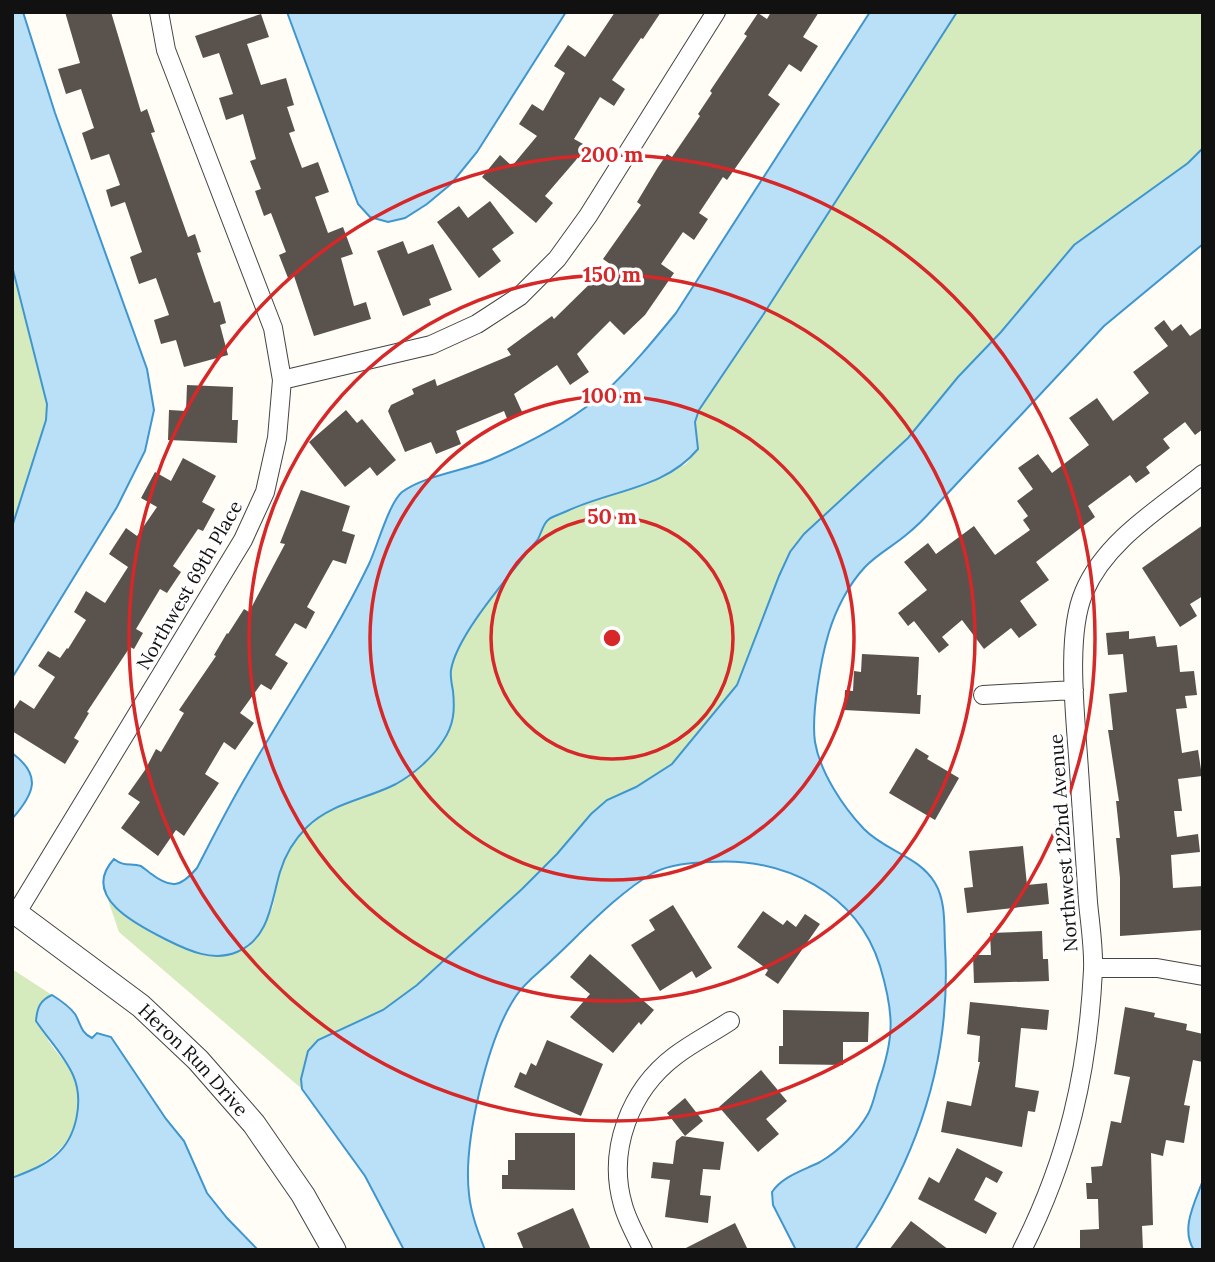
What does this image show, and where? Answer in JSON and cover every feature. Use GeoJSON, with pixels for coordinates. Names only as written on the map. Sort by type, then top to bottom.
{"type":"FeatureCollection","features":[{"type":"Feature","properties":{"kind":"street","name":"Northwest 69th Place"},"geometry":{"type":"LineString","coordinates":[[15,911],[243,540],[265,492],[277,438],[282,380],[273,328],[166,50],[159,12]]}},
{"type":"Feature","properties":{"kind":"street"},"geometry":{"type":"LineString","coordinates":[[282,380],[431,345],[477,324],[520,296],[557,259],[589,216],[716,12]]}},
{"type":"Feature","properties":{"kind":"street","name":"Northwest 122nd Avenue"},"geometry":{"type":"LineString","coordinates":[[1022,1250],[1044,1207],[1066,1144],[1082,1082],[1093,968],[1074,690],[1075,626],[1083,592],[1100,563],[1120,541],[1203,474]]}},
{"type":"Feature","properties":{"kind":"street"},"geometry":{"type":"LineString","coordinates":[[983,695],[1074,690]]}},
{"type":"Feature","properties":{"kind":"street","name":"Heron Run Drive"},"geometry":{"type":"LineString","coordinates":[[15,911],[141,1006],[198,1060],[254,1124],[303,1195],[334,1250]]}},
{"type":"Feature","properties":{"kind":"street"},"geometry":{"type":"LineString","coordinates":[[1093,968],[1157,968],[1203,976]]}},
{"type":"Feature","properties":{"kind":"street"},"geometry":{"type":"LineString","coordinates":[[643,1250],[623,1206],[619,1179],[619,1147],[628,1116],[640,1092],[674,1056],[730,1021]]}},
{"type":"Feature","properties":{"kind":"green space"},"geometry":{"type":"Polygon","coordinates":[[[957,12],[1203,12],[1203,148],[1188,163],[1074,245],[908,438],[804,534],[779,576],[737,685],[672,764],[636,787],[607,800],[522,889],[417,985],[383,1010],[318,1040],[301,1078],[302,1089],[119,932],[107,897],[119,912],[168,941],[229,955],[249,947],[260,934],[273,906],[280,870],[290,848],[305,829],[321,813],[397,783],[453,691],[450,672],[458,648],[491,598],[540,535],[547,520],[581,505],[646,485],[686,464],[698,449],[695,422],[699,410],[957,12]]]}},
{"type":"Feature","properties":{"kind":"green space"},"geometry":{"type":"Polygon","coordinates":[[[12,266],[47,404],[46,420],[12,527],[12,266]]]}},
{"type":"Feature","properties":{"kind":"green space"},"geometry":{"type":"Polygon","coordinates":[[[12,969],[52,995],[44,998],[45,1032],[48,1041],[73,1076],[79,1111],[75,1126],[57,1152],[12,1178],[12,969]]]}},
{"type":"Feature","properties":{"kind":"water"},"geometry":{"type":"Polygon","coordinates":[[[12,12],[23,12],[55,113],[147,369],[154,410],[145,451],[117,507],[12,678],[12,527],[46,420],[47,404],[12,266],[12,12]]]}},
{"type":"Feature","properties":{"kind":"water"},"geometry":{"type":"Polygon","coordinates":[[[287,12],[566,12],[477,152],[451,184],[405,218],[388,222],[370,217],[358,204],[287,12]]]}},
{"type":"Feature","properties":{"kind":"water"},"geometry":{"type":"Polygon","coordinates":[[[870,12],[957,12],[699,410],[695,422],[698,449],[670,473],[654,481],[584,504],[546,522],[538,539],[475,621],[455,655],[451,673],[453,717],[447,735],[439,747],[403,780],[327,812],[307,827],[288,853],[263,928],[248,946],[228,955],[201,954],[155,934],[129,918],[108,898],[104,886],[105,873],[114,859],[124,864],[141,866],[164,882],[175,884],[180,883],[197,868],[240,786],[355,591],[397,498],[402,492],[422,481],[481,463],[536,438],[593,402],[624,373],[676,313],[870,12]]]}},
{"type":"Feature","properties":{"kind":"water"},"geometry":{"type":"Polygon","coordinates":[[[1203,148],[1203,244],[1104,326],[924,519],[865,567],[844,597],[829,632],[814,717],[815,742],[822,765],[841,800],[864,829],[872,837],[920,866],[935,883],[943,906],[944,922],[946,987],[943,1028],[926,1106],[897,1179],[855,1250],[796,1250],[773,1205],[772,1192],[787,1178],[827,1158],[841,1147],[870,1111],[884,1067],[891,1025],[880,966],[869,940],[854,918],[835,899],[814,884],[790,873],[764,866],[710,862],[667,868],[640,881],[528,981],[516,996],[505,1015],[487,1064],[479,1092],[470,1148],[470,1201],[485,1250],[404,1250],[365,1176],[302,1089],[301,1079],[308,1051],[318,1040],[383,1010],[417,985],[522,889],[607,800],[636,787],[672,764],[737,685],[779,576],[790,552],[804,534],[908,438],[1074,245],[1188,163],[1203,148]]]}},
{"type":"Feature","properties":{"kind":"water"},"geometry":{"type":"Polygon","coordinates":[[[12,753],[28,769],[32,784],[26,801],[12,819],[12,753]]]}},
{"type":"Feature","properties":{"kind":"water"},"geometry":{"type":"Polygon","coordinates":[[[52,995],[73,1011],[88,1036],[92,1038],[97,1033],[111,1037],[184,1141],[207,1193],[258,1250],[12,1250],[12,1178],[41,1166],[56,1155],[74,1128],[78,1107],[73,1075],[36,1021],[40,1005],[52,995]]]}},
{"type":"Feature","properties":{"kind":"water"},"geometry":{"type":"Polygon","coordinates":[[[1203,1180],[1203,1250],[1194,1250],[1188,1233],[1189,1224],[1203,1180]]]}},
{"type":"Feature","properties":{"kind":"building"},"geometry":{"type":"Polygon","coordinates":[[[65,12],[111,12],[141,112],[147,109],[155,132],[151,133],[188,237],[195,234],[201,252],[197,253],[214,303],[220,301],[226,323],[220,325],[228,355],[184,367],[176,340],[161,344],[154,320],[169,315],[156,278],[139,284],[130,257],[142,252],[125,202],[111,207],[106,190],[120,185],[109,154],[91,160],[82,133],[94,128],[81,89],[66,94],[58,69],[80,63],[65,12]]]}},
{"type":"Feature","properties":{"kind":"building"},"geometry":{"type":"Polygon","coordinates":[[[615,12],[661,12],[612,80],[625,89],[614,106],[600,97],[574,139],[585,145],[576,160],[545,196],[553,203],[536,223],[482,177],[500,155],[512,166],[537,136],[519,124],[532,104],[543,111],[565,73],[554,66],[568,45],[585,57],[615,12]]]}},
{"type":"Feature","properties":{"kind":"building"},"geometry":{"type":"Polygon","coordinates":[[[771,12],[819,12],[803,37],[818,46],[801,72],[789,64],[768,95],[780,104],[727,180],[723,177],[699,213],[708,219],[694,240],[683,232],[661,264],[674,273],[645,315],[624,335],[610,321],[577,354],[589,372],[570,385],[557,365],[514,394],[523,414],[508,421],[504,411],[456,431],[461,444],[436,454],[431,442],[405,452],[388,411],[391,405],[414,394],[412,389],[435,379],[437,386],[511,355],[507,349],[552,316],[554,319],[610,264],[603,259],[641,205],[637,202],[658,167],[667,154],[672,157],[700,116],[698,114],[712,93],[710,91],[747,36],[744,34],[758,13],[767,19],[771,12]]]}},
{"type":"Feature","properties":{"kind":"building"},"geometry":{"type":"Polygon","coordinates":[[[261,14],[269,37],[247,44],[261,85],[286,78],[294,105],[287,107],[295,131],[289,133],[302,168],[318,162],[329,192],[315,197],[328,233],[343,227],[353,254],[341,258],[354,306],[366,302],[371,319],[314,336],[294,276],[288,278],[279,255],[286,252],[271,213],[264,216],[255,191],[261,189],[250,161],[256,159],[243,114],[226,120],[219,98],[233,94],[219,53],[203,58],[195,36],[261,14]]]}},
{"type":"Feature","properties":{"kind":"building"},"geometry":{"type":"Polygon","coordinates":[[[490,201],[514,233],[492,249],[501,261],[479,278],[437,222],[459,206],[468,218],[490,201]]]}},
{"type":"Feature","properties":{"kind":"building"},"geometry":{"type":"Polygon","coordinates":[[[403,241],[408,254],[433,244],[452,290],[429,299],[431,305],[403,316],[377,251],[403,241]]]}},
{"type":"Feature","properties":{"kind":"building"},"geometry":{"type":"Polygon","coordinates":[[[1164,320],[1172,331],[1181,324],[1190,336],[1203,327],[1203,429],[1195,435],[1185,422],[1163,439],[1170,448],[1146,467],[1150,473],[1136,483],[1130,475],[1088,506],[1095,517],[1036,562],[1049,580],[1020,601],[1037,625],[1019,638],[1011,628],[984,649],[962,620],[942,637],[949,645],[939,653],[914,621],[908,626],[898,613],[927,590],[904,562],[928,543],[936,554],[974,526],[995,555],[1030,530],[1023,520],[1028,516],[1017,501],[1033,489],[1018,468],[1038,454],[1052,473],[1089,445],[1069,418],[1097,398],[1113,421],[1149,393],[1133,372],[1168,346],[1154,328],[1164,320]]]}},
{"type":"Feature","properties":{"kind":"building"},"geometry":{"type":"Polygon","coordinates":[[[187,385],[233,387],[232,420],[238,420],[237,443],[168,440],[169,410],[186,411],[187,385]]]}},
{"type":"Feature","properties":{"kind":"building"},"geometry":{"type":"Polygon","coordinates":[[[346,410],[357,423],[362,419],[396,460],[377,476],[370,467],[345,487],[309,442],[346,410]]]}},
{"type":"Feature","properties":{"kind":"building"},"geometry":{"type":"Polygon","coordinates":[[[183,458],[216,476],[202,502],[215,509],[203,531],[198,529],[173,566],[181,572],[167,593],[160,589],[136,629],[143,633],[134,649],[130,647],[87,712],[89,713],[74,738],[79,741],[65,764],[12,731],[12,712],[20,700],[34,709],[55,677],[38,666],[48,651],[60,658],[68,649],[86,620],[74,612],[86,591],[105,603],[128,567],[109,554],[126,528],[137,536],[157,507],[141,498],[155,472],[171,481],[183,458]]]}},
{"type":"Feature","properties":{"kind":"building"},"geometry":{"type":"Polygon","coordinates":[[[301,490],[350,506],[342,531],[355,535],[346,564],[333,560],[307,607],[315,612],[306,629],[295,623],[275,655],[288,663],[271,690],[261,684],[240,713],[254,723],[235,750],[224,742],[205,774],[219,783],[184,836],[176,830],[158,856],[121,828],[140,802],[128,794],[156,749],[161,752],[184,713],[179,710],[216,656],[214,655],[227,633],[244,609],[249,612],[285,544],[280,543],[301,490]]]}},
{"type":"Feature","properties":{"kind":"building"},"geometry":{"type":"Polygon","coordinates":[[[1203,525],[1203,596],[1190,604],[1197,616],[1180,627],[1142,568],[1203,525]]]}},
{"type":"Feature","properties":{"kind":"building"},"geometry":{"type":"Polygon","coordinates":[[[1129,631],[1129,639],[1155,636],[1157,647],[1177,645],[1180,672],[1194,671],[1197,695],[1185,696],[1187,708],[1176,709],[1182,753],[1198,750],[1202,776],[1178,779],[1182,811],[1174,811],[1177,837],[1198,834],[1200,852],[1171,855],[1173,888],[1203,886],[1203,930],[1120,936],[1120,878],[1116,838],[1120,838],[1116,801],[1119,801],[1108,730],[1113,730],[1109,694],[1127,692],[1123,654],[1108,655],[1106,633],[1129,631]]]}},
{"type":"Feature","properties":{"kind":"building"},"geometry":{"type":"Polygon","coordinates":[[[862,654],[919,657],[917,695],[921,695],[920,714],[844,710],[845,690],[853,691],[854,671],[861,672],[862,654]]]}},
{"type":"Feature","properties":{"kind":"building"},"geometry":{"type":"Polygon","coordinates":[[[916,748],[929,756],[927,759],[959,778],[935,820],[889,793],[916,748]]]}},
{"type":"Feature","properties":{"kind":"building"},"geometry":{"type":"Polygon","coordinates":[[[1023,846],[1027,885],[1047,883],[1049,904],[967,913],[964,888],[973,887],[969,851],[1023,846]]]}},
{"type":"Feature","properties":{"kind":"building"},"geometry":{"type":"Polygon","coordinates":[[[673,905],[712,968],[696,978],[692,971],[660,991],[631,945],[655,930],[649,920],[673,905]]]}},
{"type":"Feature","properties":{"kind":"building"},"geometry":{"type":"Polygon","coordinates":[[[763,911],[783,925],[787,920],[796,927],[805,914],[820,924],[778,984],[765,975],[768,970],[737,947],[763,911]]]}},
{"type":"Feature","properties":{"kind":"building"},"geometry":{"type":"Polygon","coordinates":[[[1042,931],[1043,959],[1048,959],[1049,981],[974,983],[973,955],[991,955],[990,933],[1042,931]]]}},
{"type":"Feature","properties":{"kind":"building"},"geometry":{"type":"Polygon","coordinates":[[[590,954],[654,1010],[641,1025],[639,1022],[613,1053],[570,1017],[590,994],[570,977],[590,954]]]}},
{"type":"Feature","properties":{"kind":"building"},"geometry":{"type":"Polygon","coordinates":[[[970,1002],[1049,1010],[1047,1030],[1021,1028],[1015,1087],[1039,1091],[1035,1112],[1028,1111],[1022,1147],[941,1132],[947,1101],[971,1106],[980,1062],[980,1036],[967,1034],[970,1002]]]}},
{"type":"Feature","properties":{"kind":"building"},"geometry":{"type":"Polygon","coordinates":[[[1125,1007],[1155,1013],[1154,1017],[1187,1024],[1186,1030],[1203,1034],[1203,1062],[1193,1060],[1184,1105],[1190,1106],[1184,1143],[1166,1140],[1163,1156],[1151,1153],[1153,1225],[1142,1226],[1143,1250],[1080,1250],[1080,1230],[1099,1229],[1098,1199],[1087,1199],[1086,1183],[1092,1183],[1091,1167],[1102,1166],[1111,1121],[1121,1123],[1130,1077],[1114,1074],[1125,1007]]]}},
{"type":"Feature","properties":{"kind":"building"},"geometry":{"type":"Polygon","coordinates":[[[783,1010],[869,1012],[868,1042],[843,1042],[843,1065],[779,1064],[779,1046],[783,1046],[783,1010]]]}},
{"type":"Feature","properties":{"kind":"building"},"geometry":{"type":"Polygon","coordinates":[[[547,1040],[603,1064],[581,1116],[514,1087],[520,1072],[526,1075],[531,1063],[536,1066],[547,1040]]]}},
{"type":"Feature","properties":{"kind":"building"},"geometry":{"type":"Polygon","coordinates":[[[761,1070],[787,1101],[766,1119],[779,1134],[758,1152],[719,1107],[761,1070]]]}},
{"type":"Feature","properties":{"kind":"building"},"geometry":{"type":"Polygon","coordinates":[[[685,1098],[703,1121],[685,1136],[667,1113],[685,1098]]]}},
{"type":"Feature","properties":{"kind":"building"},"geometry":{"type":"Polygon","coordinates":[[[515,1133],[575,1133],[575,1190],[502,1189],[502,1175],[508,1175],[508,1160],[515,1160],[515,1133]]]}},
{"type":"Feature","properties":{"kind":"building"},"geometry":{"type":"Polygon","coordinates":[[[682,1136],[724,1142],[720,1170],[703,1169],[700,1195],[711,1196],[708,1223],[665,1217],[670,1180],[651,1178],[653,1162],[673,1164],[676,1141],[682,1136]]]}},
{"type":"Feature","properties":{"kind":"building"},"geometry":{"type":"Polygon","coordinates":[[[957,1148],[1003,1172],[997,1183],[986,1177],[974,1200],[997,1213],[986,1234],[918,1199],[929,1177],[939,1183],[957,1148]]]}},
{"type":"Feature","properties":{"kind":"building"},"geometry":{"type":"Polygon","coordinates":[[[573,1208],[591,1250],[524,1250],[517,1233],[573,1208]]]}},
{"type":"Feature","properties":{"kind":"building"},"geometry":{"type":"Polygon","coordinates":[[[911,1221],[949,1250],[889,1250],[911,1221]]]}},
{"type":"Feature","properties":{"kind":"building"},"geometry":{"type":"Polygon","coordinates":[[[735,1223],[748,1250],[682,1250],[735,1223]]]}}]}
